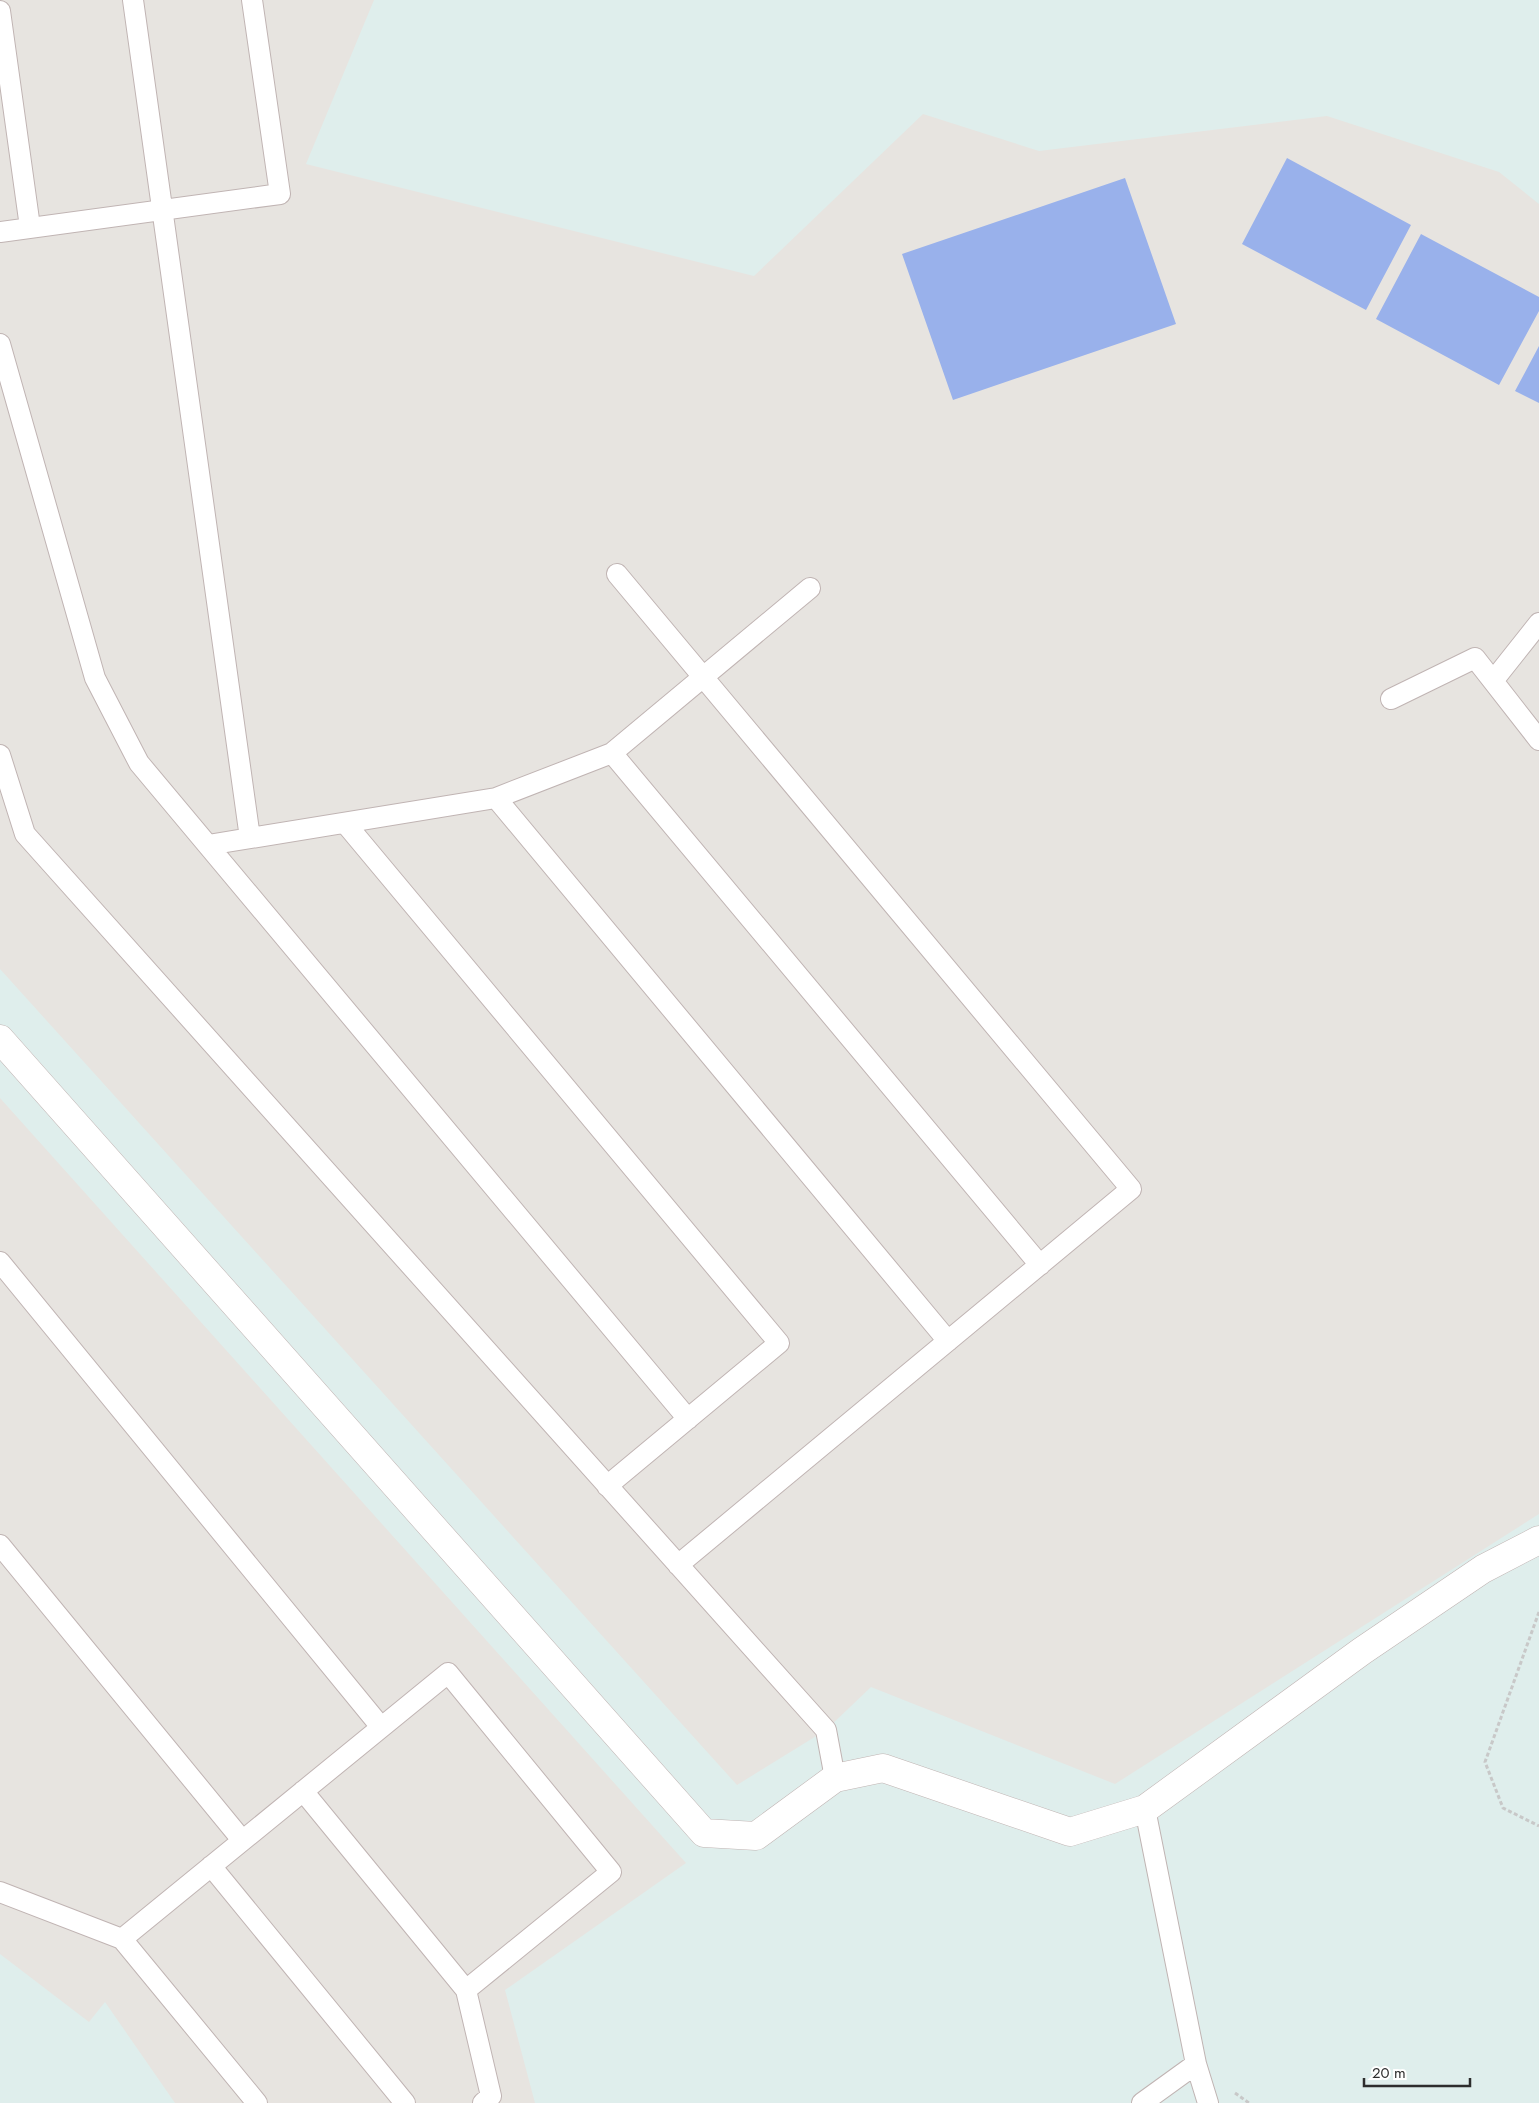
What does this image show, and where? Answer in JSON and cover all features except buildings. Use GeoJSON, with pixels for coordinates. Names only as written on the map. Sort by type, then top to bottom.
{"type":"FeatureCollection","features":[{"type":"Feature","properties":{"kind":"street"},"geometry":{"type":"LineString","coordinates":[[0,1039],[704,1833],[756,1836],[835,1778],[883,1768],[1070,1832],[1145,1808],[1370,1646],[1482,1570],[1539,1540]]}},
{"type":"Feature","properties":{"kind":"lane"},"geometry":{"type":"LineString","coordinates":[[133,0],[250,838]]}},
{"type":"Feature","properties":{"kind":"lane"},"geometry":{"type":"LineString","coordinates":[[0,232],[280,194],[252,0]]}},
{"type":"Feature","properties":{"kind":"lane"},"geometry":{"type":"LineString","coordinates":[[0,12],[30,228]]}},
{"type":"Feature","properties":{"kind":"lane"},"geometry":{"type":"LineString","coordinates":[[0,344],[95,678],[139,763],[688,1419]]}},
{"type":"Feature","properties":{"kind":"lane"},"geometry":{"type":"LineString","coordinates":[[618,574],[1131,1189],[678,1565]]}},
{"type":"Feature","properties":{"kind":"lane"},"geometry":{"type":"LineString","coordinates":[[208,845],[496,798],[612,753],[810,588]]}},
{"type":"Feature","properties":{"kind":"lane"},"geometry":{"type":"LineString","coordinates":[[1493,681],[1539,623]]}},
{"type":"Feature","properties":{"kind":"lane"},"geometry":{"type":"LineString","coordinates":[[1392,700],[1474,658],[1539,740]]}},
{"type":"Feature","properties":{"kind":"lane"},"geometry":{"type":"LineString","coordinates":[[612,753],[1040,1265]]}},
{"type":"Feature","properties":{"kind":"lane"},"geometry":{"type":"LineString","coordinates":[[0,755],[25,834],[826,1730],[835,1778]]}},
{"type":"Feature","properties":{"kind":"lane"},"geometry":{"type":"LineString","coordinates":[[496,798],[948,1341]]}},
{"type":"Feature","properties":{"kind":"lane"},"geometry":{"type":"LineString","coordinates":[[345,823],[780,1343],[607,1486]]}},
{"type":"Feature","properties":{"kind":"lane"},"geometry":{"type":"LineString","coordinates":[[0,1262],[381,1728]]}},
{"type":"Feature","properties":{"kind":"lane"},"geometry":{"type":"LineString","coordinates":[[0,1544],[242,1840]]}},
{"type":"Feature","properties":{"kind":"lane"},"geometry":{"type":"LineString","coordinates":[[122,1939],[448,1673],[611,1872],[466,1990]]}},
{"type":"Feature","properties":{"kind":"lane"},"geometry":{"type":"LineString","coordinates":[[303,1791],[466,1990],[491,2096],[483,2103]]}},
{"type":"Feature","properties":{"kind":"lane"},"geometry":{"type":"LineString","coordinates":[[1145,1808],[1196,2064],[1208,2103]]}},
{"type":"Feature","properties":{"kind":"lane"},"geometry":{"type":"LineString","coordinates":[[211,1866],[405,2103]]}},
{"type":"Feature","properties":{"kind":"lane"},"geometry":{"type":"LineString","coordinates":[[0,1892],[122,1939],[257,2103]]}},
{"type":"Feature","properties":{"kind":"lane"},"geometry":{"type":"LineString","coordinates":[[1142,2103],[1196,2064]]}},
{"type":"Feature","properties":{"kind":"path"},"geometry":{"type":"LineString","coordinates":[[1539,1612],[1485,1762],[1504,1808],[1539,1826]]}},
{"type":"Feature","properties":{"kind":"shaded area"},"geometry":{"type":"Polygon","coordinates":[[[0,0],[374,0],[306,164],[754,276],[923,114],[1039,151],[1327,116],[1499,172],[1539,204],[1539,1514],[1115,1784],[871,1687],[826,1730],[737,1785],[0,969],[0,0]]]}},
{"type":"Feature","properties":{"kind":"shaded area"},"geometry":{"type":"Polygon","coordinates":[[[1287,158],[1411,225],[1366,310],[1242,244],[1287,158]]]}},
{"type":"Feature","properties":{"kind":"shaded area"},"geometry":{"type":"Polygon","coordinates":[[[1125,178],[1176,324],[953,400],[902,254],[1125,178]]]}},
{"type":"Feature","properties":{"kind":"shaded area"},"geometry":{"type":"Polygon","coordinates":[[[1421,234],[1539,297],[1539,311],[1499,385],[1376,319],[1421,234]]]}},
{"type":"Feature","properties":{"kind":"shaded area"},"geometry":{"type":"Polygon","coordinates":[[[1539,346],[1539,403],[1515,391],[1539,346]]]}},
{"type":"Feature","properties":{"kind":"shaded area"},"geometry":{"type":"Polygon","coordinates":[[[0,1098],[686,1863],[505,1990],[535,2103],[175,2103],[105,2002],[89,2022],[0,1954],[0,1098]]]}}]}
